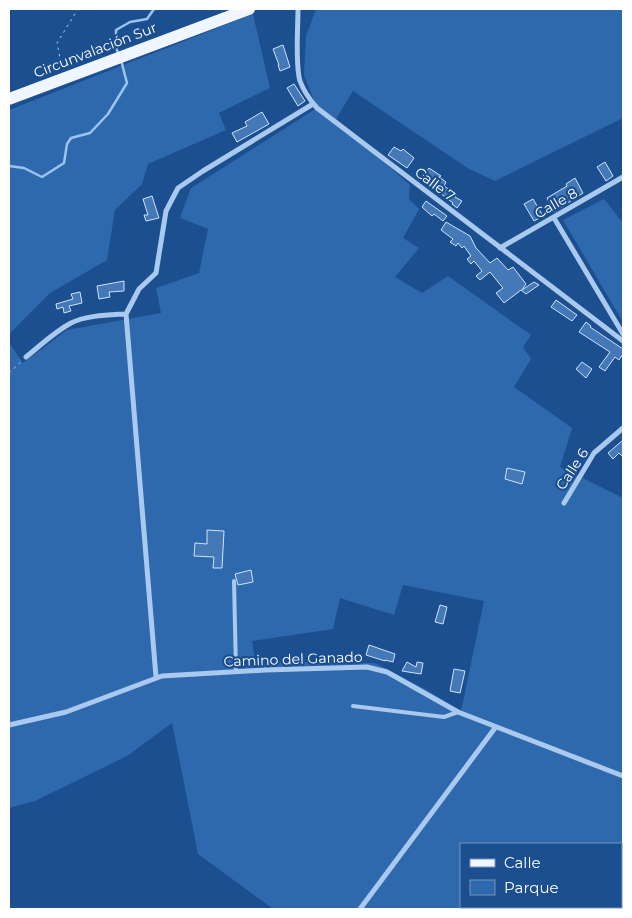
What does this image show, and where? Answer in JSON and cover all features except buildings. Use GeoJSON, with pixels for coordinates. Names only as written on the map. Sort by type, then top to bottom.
{"type":"FeatureCollection","features":[{"type":"Feature","properties":{"kind":"main road","name":"Circunvalación Sur"},"geometry":{"type":"LineString","coordinates":[[9,99],[249,9]]}},
{"type":"Feature","properties":{"kind":"street","name":"Calle 7"},"geometry":{"type":"LineString","coordinates":[[298,9],[298,70],[306,95],[317,108],[623,341]]}},
{"type":"Feature","properties":{"kind":"street"},"geometry":{"type":"LineString","coordinates":[[156,677],[126,314],[139,289],[156,274],[166,211],[178,188],[314,104]]}},
{"type":"Feature","properties":{"kind":"street","name":"Calle 8"},"geometry":{"type":"LineString","coordinates":[[500,248],[623,178]]}},
{"type":"Feature","properties":{"kind":"street"},"geometry":{"type":"LineString","coordinates":[[554,218],[623,334]]}},
{"type":"Feature","properties":{"kind":"street"},"geometry":{"type":"LineString","coordinates":[[26,357],[57,332],[72,323],[109,315],[126,314]]}},
{"type":"Feature","properties":{"kind":"street","name":"Calle 6"},"geometry":{"type":"LineString","coordinates":[[564,503],[594,453],[623,428]]}},
{"type":"Feature","properties":{"kind":"street","name":"Camino del Ganado"},"geometry":{"type":"LineString","coordinates":[[9,725],[66,712],[156,677],[368,667],[387,672],[458,712],[495,728],[623,776]]}},
{"type":"Feature","properties":{"kind":"street"},"geometry":{"type":"LineString","coordinates":[[360,909],[495,728]]}},
{"type":"Feature","properties":{"kind":"lane"},"geometry":{"type":"LineString","coordinates":[[234,581],[236,672]]}},
{"type":"Feature","properties":{"kind":"lane"},"geometry":{"type":"LineString","coordinates":[[353,706],[444,717],[458,712]]}},
{"type":"Feature","properties":{"kind":"path"},"geometry":{"type":"LineString","coordinates":[[77,72],[60,58],[57,43],[78,9]]}},
{"type":"Feature","properties":{"kind":"path"},"geometry":{"type":"LineString","coordinates":[[9,373],[26,357]]}},
{"type":"Feature","properties":{"kind":"green space"},"geometry":{"type":"Polygon","coordinates":[[[316,9],[623,9],[623,118],[495,181],[469,169],[353,91],[336,119],[410,185],[409,199],[419,209],[403,238],[419,248],[395,277],[422,293],[448,276],[531,335],[523,347],[531,359],[514,387],[572,428],[560,467],[621,497],[623,495],[623,909],[273,909],[198,854],[172,723],[127,756],[35,801],[9,808],[9,343],[23,363],[67,330],[161,313],[156,288],[199,273],[208,229],[180,218],[191,188],[317,108],[304,75],[306,36],[316,9]],[[403,585],[394,615],[340,598],[333,629],[252,641],[255,661],[375,663],[425,689],[461,711],[484,601],[403,585]]]}},
{"type":"Feature","properties":{"kind":"green space"},"geometry":{"type":"Polygon","coordinates":[[[253,14],[270,88],[219,113],[226,130],[148,164],[142,184],[115,210],[107,260],[50,293],[9,334],[9,110],[253,14]]]}},
{"type":"Feature","properties":{"kind":"green space"},"geometry":{"type":"Polygon","coordinates":[[[604,199],[623,223],[623,322],[563,220],[604,199]]]}},
{"type":"Feature","properties":{"kind":"waterway"},"geometry":{"type":"LineString","coordinates":[[118,53],[116,30],[130,22],[147,19],[154,9]]}},
{"type":"Feature","properties":{"kind":"waterway"},"geometry":{"type":"LineString","coordinates":[[9,166],[24,168],[42,177],[64,163],[67,144],[71,138],[90,133],[108,114],[127,83],[121,60]]}}]}
